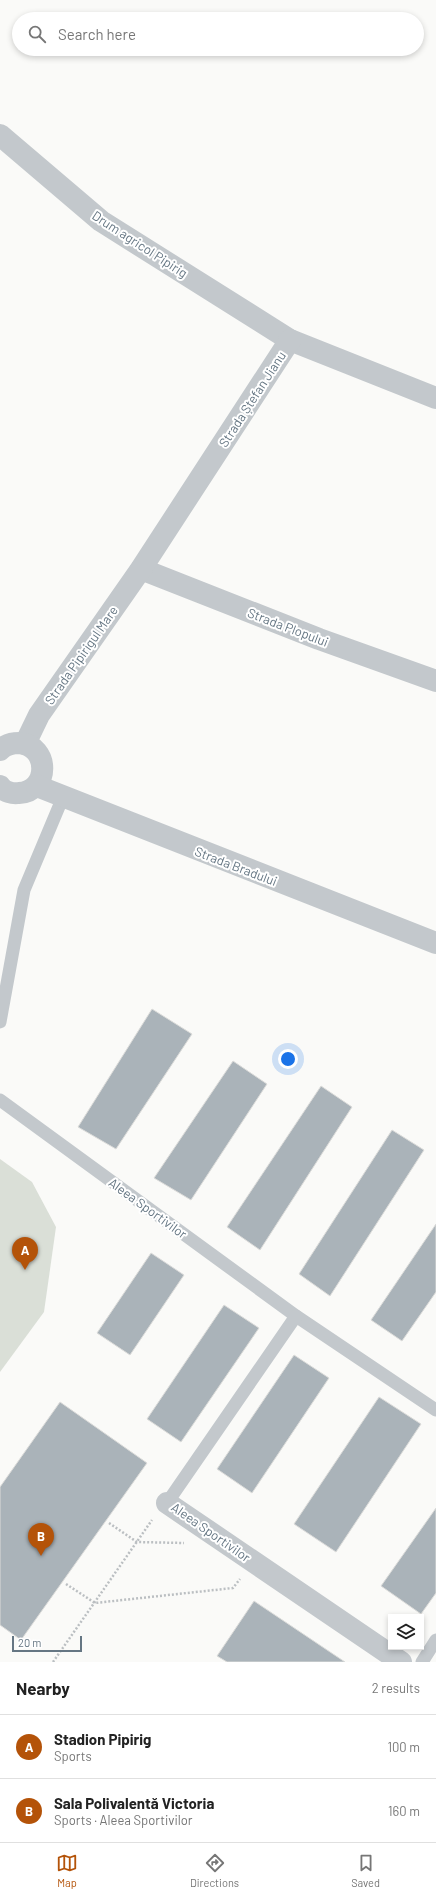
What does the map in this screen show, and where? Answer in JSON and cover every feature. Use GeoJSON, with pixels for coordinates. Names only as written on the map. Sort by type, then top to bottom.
{"type":"FeatureCollection","features":[{"type":"Feature","properties":{"kind":"street","name":"Drum agricol Pipirig"},"geometry":{"type":"LineString","coordinates":[[0,135],[101,221],[290,340]]}},
{"type":"Feature","properties":{"kind":"street","name":"Strada Ștefan Jianu"},"geometry":{"type":"LineString","coordinates":[[141,569],[290,340],[436,398]]}},
{"type":"Feature","properties":{"kind":"street","name":"Strada Plopului"},"geometry":{"type":"LineString","coordinates":[[141,569],[319,639],[436,681]]}},
{"type":"Feature","properties":{"kind":"street","name":"Strada Pipirigul Mare"},"geometry":{"type":"LineString","coordinates":[[25,744],[38,715],[141,569]]}},
{"type":"Feature","properties":{"kind":"street"},"geometry":{"type":"LineString","coordinates":[[0,750],[14,743],[25,744],[36,750],[43,761],[43,774],[37,786],[26,793],[14,794],[0,786]]}},
{"type":"Feature","properties":{"kind":"street","name":"Strada Bradului"},"geometry":{"type":"LineString","coordinates":[[37,786],[436,943]]}},
{"type":"Feature","properties":{"kind":"street","name":"Aleea Sportivilor"},"geometry":{"type":"LineString","coordinates":[[167,1503],[401,1662]]}},
{"type":"Feature","properties":{"kind":"lane"},"geometry":{"type":"LineString","coordinates":[[0,1022],[24,890],[63,797]]}},
{"type":"Feature","properties":{"kind":"lane","name":"Aleea Sportivilor"},"geometry":{"type":"LineString","coordinates":[[0,1100],[296,1316],[436,1410]]}},
{"type":"Feature","properties":{"kind":"lane","name":"Aleea Sportivilor"},"geometry":{"type":"LineString","coordinates":[[167,1503],[296,1316]]}},
{"type":"Feature","properties":{"kind":"lane"},"geometry":{"type":"LineString","coordinates":[[422,1662],[436,1640]]}},
{"type":"Feature","properties":{"kind":"path"},"geometry":{"type":"LineString","coordinates":[[53,1662],[154,1517],[167,1503]]}},
{"type":"Feature","properties":{"kind":"path"},"geometry":{"type":"LineString","coordinates":[[109,1523],[137,1542],[188,1543],[200,1526]]}},
{"type":"Feature","properties":{"kind":"path"},"geometry":{"type":"LineString","coordinates":[[66,1584],[95,1603],[233,1588],[252,1561]]}},
{"type":"Feature","properties":{"kind":"shaded area"},"geometry":{"type":"Polygon","coordinates":[[[0,1159],[32,1182],[56,1227],[44,1312],[0,1372],[0,1159]]]}},
{"type":"Feature","properties":{"kind":"building"},"geometry":{"type":"Polygon","coordinates":[[[152,1009],[192,1034],[116,1149],[78,1127],[152,1009]]]}},
{"type":"Feature","properties":{"kind":"building"},"geometry":{"type":"Polygon","coordinates":[[[233,1061],[267,1084],[191,1200],[154,1178],[233,1061]]]}},
{"type":"Feature","properties":{"kind":"building"},"geometry":{"type":"Polygon","coordinates":[[[321,1086],[352,1107],[260,1250],[227,1227],[321,1086]]]}},
{"type":"Feature","properties":{"kind":"building"},"geometry":{"type":"Polygon","coordinates":[[[392,1130],[424,1150],[330,1296],[299,1274],[392,1130]]]}},
{"type":"Feature","properties":{"kind":"building"},"geometry":{"type":"Polygon","coordinates":[[[436,1224],[436,1292],[402,1341],[371,1320],[436,1224]]]}},
{"type":"Feature","properties":{"kind":"building"},"geometry":{"type":"Polygon","coordinates":[[[151,1253],[184,1275],[130,1355],[97,1333],[151,1253]]]}},
{"type":"Feature","properties":{"kind":"building"},"geometry":{"type":"Polygon","coordinates":[[[224,1305],[259,1328],[181,1442],[147,1419],[224,1305]]]}},
{"type":"Feature","properties":{"kind":"building"},"geometry":{"type":"Polygon","coordinates":[[[294,1355],[329,1378],[252,1493],[217,1469],[294,1355]]]}},
{"type":"Feature","properties":{"kind":"building"},"geometry":{"type":"Polygon","coordinates":[[[379,1397],[421,1424],[336,1552],[294,1524],[379,1397]]]}},
{"type":"Feature","properties":{"kind":"building"},"geometry":{"type":"Polygon","coordinates":[[[60,1402],[147,1463],[21,1640],[0,1625],[0,1487],[60,1402]]]}},
{"type":"Feature","properties":{"kind":"building"},"geometry":{"type":"Polygon","coordinates":[[[436,1508],[436,1593],[421,1614],[381,1586],[436,1508]]]}},
{"type":"Feature","properties":{"kind":"building"},"geometry":{"type":"Polygon","coordinates":[[[254,1601],[345,1662],[227,1662],[217,1656],[254,1601]]]}},
{"type":"Feature","properties":{"kind":"place","name":"Stadion Pipirig"},"geometry":{"type":"Point","coordinates":[25,1270]}},
{"type":"Feature","properties":{"kind":"place","name":"Sala Polivalentă Victoria"},"geometry":{"type":"Point","coordinates":[41,1556]}}]}
